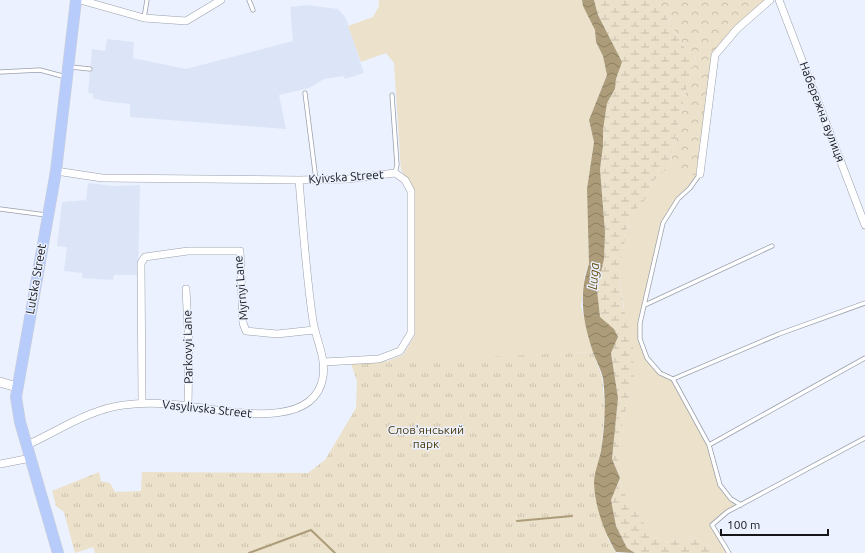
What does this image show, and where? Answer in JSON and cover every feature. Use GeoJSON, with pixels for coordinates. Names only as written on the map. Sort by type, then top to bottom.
{"type":"FeatureCollection","features":[{"type":"Feature","properties":{"kind":"main road","name":"Lutska Street"},"geometry":{"type":"LineString","coordinates":[[58,553],[20,422],[16,397],[56,171],[76,0]]}},
{"type":"Feature","properties":{"kind":"street"},"geometry":{"type":"LineString","coordinates":[[80,0],[144,18],[186,21],[221,0]]}},
{"type":"Feature","properties":{"kind":"street"},"geometry":{"type":"LineString","coordinates":[[700,174],[715,55],[737,29],[770,0]]}},
{"type":"Feature","properties":{"kind":"street","name":"Набережна вулиця"},"geometry":{"type":"LineString","coordinates":[[779,0],[865,225]]}},
{"type":"Feature","properties":{"kind":"street","name":"Kyivska Street"},"geometry":{"type":"LineString","coordinates":[[56,171],[102,178],[299,180],[348,179],[395,173],[405,180],[411,191],[411,333],[400,351],[379,359],[324,362]]}},
{"type":"Feature","properties":{"kind":"street","name":"Vasylivska Street"},"geometry":{"type":"LineString","coordinates":[[27,445],[104,409],[142,403],[188,406],[261,414],[299,408],[312,401],[319,391],[323,377],[324,362],[314,330],[308,284],[299,180]]}},
{"type":"Feature","properties":{"kind":"street","name":"Myrnyi Lane"},"geometry":{"type":"LineString","coordinates":[[142,403],[141,263],[145,257],[188,251],[240,251],[243,323],[246,331],[277,334],[314,330]]}},
{"type":"Feature","properties":{"kind":"street","name":"Parkovyi Lane"},"geometry":{"type":"LineString","coordinates":[[186,289],[190,348],[188,406]]}},
{"type":"Feature","properties":{"kind":"street"},"geometry":{"type":"LineString","coordinates":[[0,382],[18,387]]}},
{"type":"Feature","properties":{"kind":"street"},"geometry":{"type":"LineString","coordinates":[[0,464],[31,458]]}},
{"type":"Feature","properties":{"kind":"lane"},"geometry":{"type":"LineString","coordinates":[[144,18],[147,0]]}},
{"type":"Feature","properties":{"kind":"lane"},"geometry":{"type":"LineString","coordinates":[[249,0],[253,10]]}},
{"type":"Feature","properties":{"kind":"lane"},"geometry":{"type":"LineString","coordinates":[[0,72],[40,70],[67,72],[90,69]]}},
{"type":"Feature","properties":{"kind":"lane"},"geometry":{"type":"LineString","coordinates":[[305,93],[316,180]]}},
{"type":"Feature","properties":{"kind":"lane"},"geometry":{"type":"LineString","coordinates":[[392,95],[397,165],[395,173]]}},
{"type":"Feature","properties":{"kind":"lane"},"geometry":{"type":"LineString","coordinates":[[700,174],[690,188],[678,199],[663,223],[640,323],[640,339],[647,358],[660,373],[673,379],[709,445],[720,485],[731,499],[741,505]]}},
{"type":"Feature","properties":{"kind":"lane"},"geometry":{"type":"LineString","coordinates":[[0,209],[48,216]]}},
{"type":"Feature","properties":{"kind":"lane"},"geometry":{"type":"LineString","coordinates":[[645,305],[772,246]]}},
{"type":"Feature","properties":{"kind":"lane"},"geometry":{"type":"LineString","coordinates":[[673,379],[779,334],[865,303]]}},
{"type":"Feature","properties":{"kind":"lane"},"geometry":{"type":"LineString","coordinates":[[709,445],[865,358]]}},
{"type":"Feature","properties":{"kind":"lane"},"geometry":{"type":"LineString","coordinates":[[729,553],[712,525],[727,512],[865,438]]}},
{"type":"Feature","properties":{"kind":"shaded area"},"geometry":{"type":"Polygon","coordinates":[[[307,5],[338,9],[346,18],[364,73],[345,79],[344,76],[324,79],[309,88],[279,95],[286,129],[130,117],[130,104],[103,101],[93,98],[93,94],[88,93],[92,49],[105,51],[107,39],[134,42],[133,58],[186,69],[293,41],[290,7],[307,5]]]}},
{"type":"Feature","properties":{"kind":"shaded area"},"geometry":{"type":"Polygon","coordinates":[[[88,183],[114,186],[140,185],[138,275],[114,275],[113,280],[82,278],[82,273],[64,271],[67,247],[57,246],[62,202],[86,200],[88,183]]]}},
{"type":"Feature","properties":{"kind":"green space"},"geometry":{"type":"Polygon","coordinates":[[[379,0],[582,0],[583,6],[595,30],[596,42],[603,56],[607,75],[589,120],[594,142],[587,189],[589,264],[585,274],[581,306],[593,352],[385,362],[403,355],[415,335],[415,191],[401,170],[394,63],[386,53],[361,62],[348,26],[373,17],[379,6],[379,0]]]}},
{"type":"Feature","properties":{"kind":"green space"},"geometry":{"type":"Polygon","coordinates":[[[594,0],[656,0],[686,50],[696,58],[687,86],[671,155],[672,164],[651,183],[645,200],[629,217],[623,250],[619,274],[623,305],[633,347],[634,380],[624,415],[618,456],[620,478],[612,459],[618,398],[611,353],[618,337],[614,329],[600,318],[597,290],[604,259],[605,232],[600,169],[603,146],[603,130],[607,103],[615,89],[616,79],[622,62],[598,15],[594,0]]]}},
{"type":"Feature","properties":{"kind":"green space"},"geometry":{"type":"Polygon","coordinates":[[[656,0],[770,0],[715,55],[700,174],[685,177],[672,164],[671,155],[687,86],[696,58],[686,50],[656,0]]]}},
{"type":"Feature","properties":{"kind":"green space"},"geometry":{"type":"Polygon","coordinates":[[[672,164],[685,177],[700,174],[678,199],[663,223],[640,323],[640,339],[647,358],[660,373],[673,379],[709,445],[720,485],[731,499],[741,505],[727,512],[712,525],[729,553],[716,553],[703,541],[692,537],[667,542],[653,537],[622,490],[620,478],[618,456],[624,415],[634,380],[619,274],[629,217],[645,200],[651,183],[672,164]]]}},
{"type":"Feature","properties":{"kind":"green space","name":"Слов'янський парк"},"geometry":{"type":"Polygon","coordinates":[[[593,352],[602,377],[605,412],[601,450],[594,482],[608,539],[616,553],[95,553],[93,547],[75,553],[64,512],[56,506],[52,491],[99,472],[101,481],[110,483],[115,492],[141,491],[142,472],[308,473],[325,460],[356,408],[357,381],[351,363],[593,352]]]}},
{"type":"Feature","properties":{"kind":"green space"},"geometry":{"type":"Polygon","coordinates":[[[620,478],[622,490],[653,537],[667,542],[692,537],[703,541],[716,553],[635,553],[627,548],[616,526],[611,500],[620,478]]]}},
{"type":"Feature","properties":{"kind":"water","name":"Luga"},"geometry":{"type":"Polygon","coordinates":[[[582,0],[594,0],[598,15],[622,62],[616,79],[615,89],[607,103],[603,130],[603,146],[600,169],[605,232],[604,259],[597,290],[600,317],[614,329],[618,337],[611,353],[618,398],[612,459],[620,478],[611,500],[616,526],[627,548],[635,553],[616,552],[601,519],[596,501],[594,483],[601,451],[605,414],[605,396],[603,378],[593,352],[584,319],[583,298],[589,264],[587,189],[594,142],[589,120],[607,75],[603,56],[596,42],[595,30],[583,6],[582,0]]]}},
{"type":"Feature","properties":{"kind":"waterway"},"geometry":{"type":"LineString","coordinates":[[517,521],[572,516]]}},
{"type":"Feature","properties":{"kind":"waterway"},"geometry":{"type":"LineString","coordinates":[[249,553],[311,530],[335,553]]}}]}
